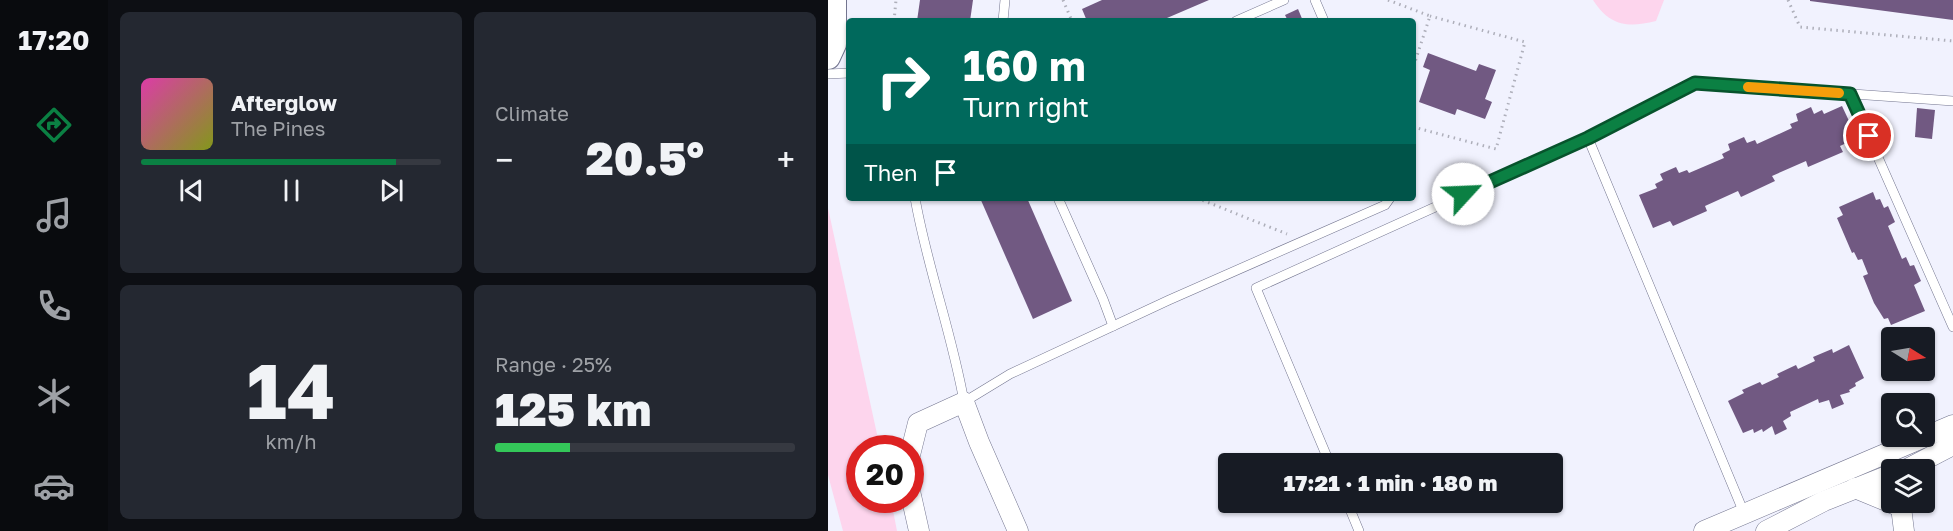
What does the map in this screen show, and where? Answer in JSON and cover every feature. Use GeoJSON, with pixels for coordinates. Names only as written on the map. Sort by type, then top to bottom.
{"type":"FeatureCollection","features":[{"type":"Feature","properties":{"kind":"street"},"geometry":{"type":"LineString","coordinates":[[828,57],[834,44],[834,0]]}},
{"type":"Feature","properties":{"kind":"street"},"geometry":{"type":"LineString","coordinates":[[915,435],[918,423],[964,402],[1018,531]]}},
{"type":"Feature","properties":{"kind":"street"},"geometry":{"type":"LineString","coordinates":[[1704,531],[1953,425]]}},
{"type":"Feature","properties":{"kind":"street"},"geometry":{"type":"LineString","coordinates":[[1924,459],[1953,445]]}},
{"type":"Feature","properties":{"kind":"street"},"geometry":{"type":"LineString","coordinates":[[1766,531],[1786,519],[1881,478]]}},
{"type":"Feature","properties":{"kind":"street"},"geometry":{"type":"LineString","coordinates":[[1855,488],[1901,507],[1904,531]]}},
{"type":"Feature","properties":{"kind":"street"},"geometry":{"type":"LineString","coordinates":[[915,513],[919,531]]}},
{"type":"Feature","properties":{"kind":"lane"},"geometry":{"type":"LineString","coordinates":[[1003,18],[1005,0]]}},
{"type":"Feature","properties":{"kind":"lane"},"geometry":{"type":"LineString","coordinates":[[1243,18],[1284,0]]}},
{"type":"Feature","properties":{"kind":"lane"},"geometry":{"type":"LineString","coordinates":[[1315,0],[1323,18]]}},
{"type":"Feature","properties":{"kind":"lane"},"geometry":{"type":"LineString","coordinates":[[828,74],[846,73]]}},
{"type":"Feature","properties":{"kind":"lane"},"geometry":{"type":"LineString","coordinates":[[1325,453],[1256,288],[1588,138],[1695,83],[1953,101]]}},
{"type":"Feature","properties":{"kind":"lane"},"geometry":{"type":"LineString","coordinates":[[1850,94],[1953,327]]}},
{"type":"Feature","properties":{"kind":"lane"},"geometry":{"type":"LineString","coordinates":[[1588,138],[1744,513]]}},
{"type":"Feature","properties":{"kind":"lane"},"geometry":{"type":"LineString","coordinates":[[916,201],[921,230],[958,369],[964,402],[1010,374],[1385,205],[1388,201]]}},
{"type":"Feature","properties":{"kind":"lane"},"geometry":{"type":"LineString","coordinates":[[1059,201],[1113,326]]}},
{"type":"Feature","properties":{"kind":"lane"},"geometry":{"type":"LineString","coordinates":[[1352,513],[1359,531]]}},
{"type":"Feature","properties":{"kind":"path"},"geometry":{"type":"LineString","coordinates":[[894,18],[896,0]]}},
{"type":"Feature","properties":{"kind":"path"},"geometry":{"type":"LineString","coordinates":[[1063,0],[1071,18]]}},
{"type":"Feature","properties":{"kind":"path"},"geometry":{"type":"LineString","coordinates":[[1388,0],[1430,16],[1525,42],[1496,149],[1416,128]]}},
{"type":"Feature","properties":{"kind":"path"},"geometry":{"type":"LineString","coordinates":[[1788,0],[1800,27],[1953,40]]}},
{"type":"Feature","properties":{"kind":"path"},"geometry":{"type":"LineString","coordinates":[[1416,59],[1430,16]]}},
{"type":"Feature","properties":{"kind":"path"},"geometry":{"type":"LineString","coordinates":[[1204,201],[1304,240]]}},
{"type":"Feature","properties":{"kind":"path"},"geometry":{"type":"LineString","coordinates":[[1212,201],[1214,205]]}},
{"type":"Feature","properties":{"kind":"shaded area"},"geometry":{"type":"Polygon","coordinates":[[[1593,0],[1664,0],[1656,21],[1628,24],[1613,20],[1599,9],[1593,0]]]}},
{"type":"Feature","properties":{"kind":"shaded area"},"geometry":{"type":"Polygon","coordinates":[[[828,208],[877,435],[846,435],[846,513],[894,513],[897,531],[843,531],[828,475],[828,208]]]}},
{"type":"Feature","properties":{"kind":"building"},"geometry":{"type":"Polygon","coordinates":[[[920,0],[973,0],[970,18],[917,18],[920,0]]]}},
{"type":"Feature","properties":{"kind":"building"},"geometry":{"type":"Polygon","coordinates":[[[1102,0],[1209,0],[1167,18],[1086,18],[1082,9],[1102,0]]]}},
{"type":"Feature","properties":{"kind":"building"},"geometry":{"type":"Polygon","coordinates":[[[1953,0],[1953,20],[1810,1],[1953,0]]]}},
{"type":"Feature","properties":{"kind":"building"},"geometry":{"type":"Polygon","coordinates":[[[1298,9],[1302,18],[1286,18],[1285,15],[1298,9]]]}},
{"type":"Feature","properties":{"kind":"building"},"geometry":{"type":"Polygon","coordinates":[[[1428,53],[1476,71],[1479,64],[1496,70],[1485,99],[1492,102],[1485,119],[1457,109],[1455,115],[1419,102],[1430,70],[1423,67],[1428,53]]]}},
{"type":"Feature","properties":{"kind":"building"},"geometry":{"type":"Polygon","coordinates":[[[1842,106],[1857,138],[1840,146],[1843,152],[1808,167],[1806,161],[1772,176],[1775,181],[1741,197],[1738,191],[1705,206],[1707,211],[1673,226],[1670,221],[1653,228],[1639,195],[1657,188],[1655,184],[1663,180],[1660,174],[1676,167],[1679,173],[1687,170],[1689,173],[1724,158],[1722,154],[1730,150],[1728,144],[1744,137],[1747,143],[1755,140],[1757,144],[1792,128],[1790,124],[1798,121],[1796,114],[1811,107],[1814,114],[1822,110],[1824,114],[1842,106]]]}},
{"type":"Feature","properties":{"kind":"building"},"geometry":{"type":"Polygon","coordinates":[[[1917,108],[1935,110],[1932,139],[1915,137],[1917,108]]]}},
{"type":"Feature","properties":{"kind":"building"},"geometry":{"type":"Polygon","coordinates":[[[1873,192],[1876,200],[1880,199],[1884,208],[1888,206],[1895,222],[1888,226],[1902,259],[1906,257],[1910,266],[1914,265],[1921,281],[1914,285],[1925,311],[1891,325],[1888,318],[1884,319],[1874,303],[1863,276],[1868,274],[1862,259],[1858,260],[1854,252],[1852,253],[1837,218],[1843,215],[1839,207],[1873,192]]]}},
{"type":"Feature","properties":{"kind":"building"},"geometry":{"type":"Polygon","coordinates":[[[981,201],[1028,201],[1072,301],[1033,319],[981,201]]]}},
{"type":"Feature","properties":{"kind":"building"},"geometry":{"type":"Polygon","coordinates":[[[1849,345],[1864,378],[1855,383],[1856,386],[1849,390],[1850,392],[1840,395],[1844,404],[1832,409],[1829,400],[1819,403],[1818,399],[1790,412],[1791,416],[1783,421],[1787,429],[1775,435],[1772,426],[1763,432],[1762,429],[1754,433],[1753,429],[1743,433],[1728,401],[1744,393],[1742,390],[1760,382],[1762,385],[1779,377],[1777,374],[1796,365],[1798,369],[1815,361],[1813,357],[1832,349],[1833,353],[1849,345]]]}},
{"type":"Feature","properties":{"kind":"slow traffic"},"geometry":{"type":"LineString","coordinates":[[1748,87],[1839,93]]}},
{"type":"Feature","properties":{"kind":"route"},"geometry":{"type":"LineString","coordinates":[[1463,194],[1588,138],[1695,83],[1850,94],[1869,136]]}}]}
